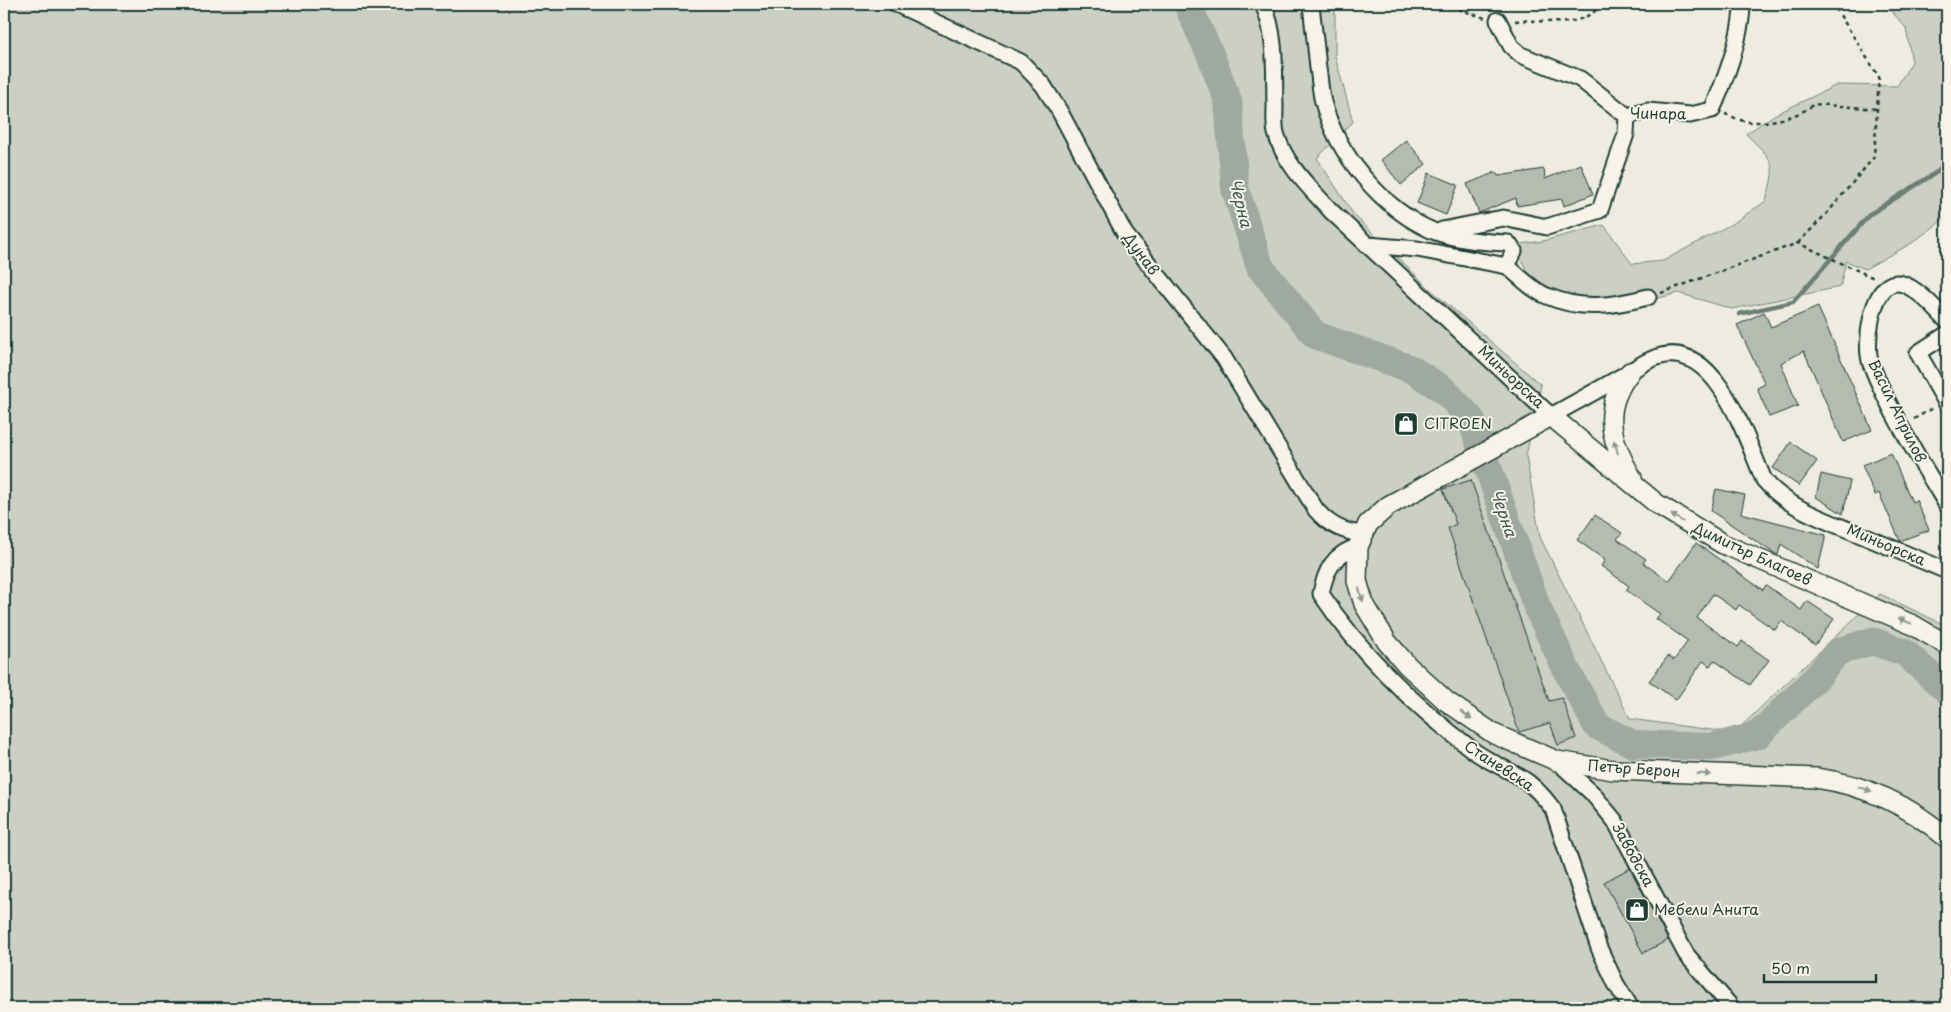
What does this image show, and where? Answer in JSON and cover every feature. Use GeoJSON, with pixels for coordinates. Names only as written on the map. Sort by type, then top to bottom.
{"type":"FeatureCollection","features":[{"type":"Feature","properties":{"kind":"main road"},"geometry":{"type":"LineString","coordinates":[[1630,372],[1613,398],[1612,429],[1620,457],[1639,490]]}},
{"type":"Feature","properties":{"kind":"main road"},"geometry":{"type":"LineString","coordinates":[[1360,540],[1368,524],[1388,506],[1551,416]]}},
{"type":"Feature","properties":{"kind":"main road","name":"Димитър Благоев"},"geometry":{"type":"LineString","coordinates":[[1551,416],[1639,490],[1672,515],[1723,544],[1913,625],[1947,644]]}},
{"type":"Feature","properties":{"kind":"main road","name":"Петър Берон"},"geometry":{"type":"LineString","coordinates":[[1360,540],[1357,581],[1364,604],[1387,642],[1407,665],[1446,701],[1494,734],[1557,761],[1613,770],[1816,778],[1844,782],[1890,800],[1923,820],[1947,838]]}},
{"type":"Feature","properties":{"kind":"street","name":"Дунав"},"geometry":{"type":"LineString","coordinates":[[896,4],[1021,62],[1043,85],[1060,112],[1125,234],[1224,358],[1316,510],[1325,520],[1360,540]]}},
{"type":"Feature","properties":{"kind":"street","name":"Миньорска"},"geometry":{"type":"LineString","coordinates":[[1263,4],[1269,17],[1273,49],[1276,133],[1286,154],[1303,180],[1368,245],[1551,416],[1645,362],[1664,355],[1679,355],[1701,365],[1721,386],[1764,480],[1772,490],[1814,515],[1947,571]]}},
{"type":"Feature","properties":{"kind":"street"},"geometry":{"type":"LineString","coordinates":[[1311,4],[1322,100],[1332,131],[1352,160],[1381,196],[1406,216],[1434,231],[1475,242],[1508,243],[1514,251],[1507,266]]}},
{"type":"Feature","properties":{"kind":"street"},"geometry":{"type":"LineString","coordinates":[[1712,110],[1734,46],[1742,4]]}},
{"type":"Feature","properties":{"kind":"street","name":"Чинара"},"geometry":{"type":"LineString","coordinates":[[1498,20],[1511,46],[1521,55],[1580,79],[1627,116],[1648,111],[1690,115],[1712,110]]}},
{"type":"Feature","properties":{"kind":"street"},"geometry":{"type":"LineString","coordinates":[[1434,231],[1503,218],[1546,227],[1600,210],[1626,134],[1627,116]]}},
{"type":"Feature","properties":{"kind":"street"},"geometry":{"type":"LineString","coordinates":[[1368,245],[1417,249],[1507,266],[1546,296],[1592,307],[1613,306],[1648,297]]}},
{"type":"Feature","properties":{"kind":"street"},"geometry":{"type":"LineString","coordinates":[[1888,286],[1897,283],[1907,286],[1936,308],[1947,321]]}},
{"type":"Feature","properties":{"kind":"street","name":"Васил Априлов"},"geometry":{"type":"LineString","coordinates":[[1888,286],[1878,300],[1872,316],[1868,348],[1871,363],[1902,427],[1947,505]]}},
{"type":"Feature","properties":{"kind":"street"},"geometry":{"type":"LineString","coordinates":[[1946,402],[1918,353],[1947,334]]}},
{"type":"Feature","properties":{"kind":"street","name":"Станевска"},"geometry":{"type":"LineString","coordinates":[[1360,540],[1345,550],[1324,574],[1321,594],[1334,614],[1397,685],[1429,716],[1484,759],[1522,778],[1542,795],[1553,809],[1599,948],[1616,984],[1632,1008]]}},
{"type":"Feature","properties":{"kind":"street","name":"Заводска"},"geometry":{"type":"LineString","coordinates":[[1557,761],[1592,793],[1615,821],[1686,954],[1732,1008]]}},
{"type":"Feature","properties":{"kind":"path"},"geometry":{"type":"LineString","coordinates":[[1582,19],[1602,4]]}},
{"type":"Feature","properties":{"kind":"path"},"geometry":{"type":"LineString","coordinates":[[1648,297],[1798,243],[1874,157],[1879,77],[1833,4]]}},
{"type":"Feature","properties":{"kind":"path"},"geometry":{"type":"LineString","coordinates":[[1712,110],[1750,122],[1775,121],[1806,111],[1814,104],[1877,109]]}},
{"type":"Feature","properties":{"kind":"path"},"geometry":{"type":"LineString","coordinates":[[1798,243],[1812,248],[1888,286]]}},
{"type":"Feature","properties":{"kind":"path"},"geometry":{"type":"LineString","coordinates":[[1913,419],[1946,402]]}},
{"type":"Feature","properties":{"kind":"shaded area"},"geometry":{"type":"Polygon","coordinates":[[[4,4],[1335,4],[1335,56],[1353,122],[1317,158],[1354,215],[1431,290],[1541,385],[1526,456],[1540,537],[1630,719],[1734,733],[1880,594],[1947,626],[1947,1008],[4,1008],[4,4]]]}},
{"type":"Feature","properties":{"kind":"shaded area"},"geometry":{"type":"Polygon","coordinates":[[[1885,4],[1947,4],[1947,217],[1912,243],[1865,269],[1846,261],[1840,287],[1732,309],[1678,293],[1620,308],[1598,305],[1546,288],[1528,272],[1513,245],[1543,241],[1604,225],[1632,264],[1663,261],[1735,222],[1766,201],[1772,178],[1771,163],[1763,151],[1746,134],[1774,115],[1837,85],[1897,86],[1912,62],[1906,28],[1885,4]]]}},
{"type":"Feature","properties":{"kind":"building"},"geometry":{"type":"Polygon","coordinates":[[[1406,140],[1426,164],[1401,185],[1381,160],[1406,140]]]}},
{"type":"Feature","properties":{"kind":"building"},"geometry":{"type":"Polygon","coordinates":[[[1581,164],[1593,194],[1564,206],[1562,199],[1517,206],[1516,198],[1479,213],[1467,184],[1496,172],[1498,176],[1544,169],[1545,179],[1581,164]]]}},
{"type":"Feature","properties":{"kind":"building"},"geometry":{"type":"Polygon","coordinates":[[[1429,173],[1458,185],[1446,215],[1417,203],[1429,173]]]}},
{"type":"Feature","properties":{"kind":"building"},"geometry":{"type":"Polygon","coordinates":[[[1818,307],[1872,430],[1843,442],[1804,351],[1781,363],[1798,406],[1769,417],[1757,388],[1765,384],[1737,325],[1764,312],[1771,327],[1818,307]]]}},
{"type":"Feature","properties":{"kind":"building"},"geometry":{"type":"Polygon","coordinates":[[[1791,442],[1817,461],[1799,486],[1773,468],[1791,442]]]}},
{"type":"Feature","properties":{"kind":"building"},"geometry":{"type":"Polygon","coordinates":[[[1891,453],[1912,502],[1916,500],[1929,530],[1900,541],[1879,493],[1875,495],[1862,465],[1891,453]]]}},
{"type":"Feature","properties":{"kind":"building"},"geometry":{"type":"Polygon","coordinates":[[[1821,474],[1850,481],[1843,514],[1816,497],[1821,474]]]}},
{"type":"Feature","properties":{"kind":"building"},"geometry":{"type":"Polygon","coordinates":[[[1471,480],[1549,701],[1562,698],[1576,738],[1558,745],[1550,723],[1519,732],[1448,528],[1456,524],[1443,489],[1471,480]]]}},
{"type":"Feature","properties":{"kind":"building"},"geometry":{"type":"Polygon","coordinates":[[[1716,489],[1745,495],[1741,513],[1826,535],[1818,569],[1781,544],[1778,555],[1772,552],[1711,511],[1716,489]]]}},
{"type":"Feature","properties":{"kind":"building"},"geometry":{"type":"Polygon","coordinates":[[[1595,515],[1622,533],[1617,539],[1646,559],[1643,563],[1669,581],[1696,543],[1763,590],[1766,585],[1801,610],[1807,601],[1834,619],[1815,645],[1781,621],[1775,630],[1739,605],[1736,610],[1713,594],[1697,618],[1738,647],[1742,641],[1769,660],[1750,685],[1714,660],[1710,666],[1703,661],[1676,700],[1649,681],[1668,656],[1674,660],[1688,641],[1656,619],[1660,614],[1626,590],[1629,586],[1601,566],[1605,560],[1577,540],[1595,515]]]}},
{"type":"Feature","properties":{"kind":"building","name":"Мебели Анита"},"geometry":{"type":"Polygon","coordinates":[[[1630,868],[1668,940],[1643,953],[1604,882],[1630,868]]]}},
{"type":"Feature","properties":{"kind":"waterway","name":"Черна"},"geometry":{"type":"LineString","coordinates":[[1187,4],[1210,54],[1228,101],[1235,188],[1260,267],[1315,335],[1411,369],[1444,390],[1471,419],[1537,607],[1568,673],[1597,726],[1633,744],[1713,747],[1758,735],[1819,675],[1837,652],[1872,641],[1904,652],[1947,690]]}},
{"type":"Feature","properties":{"kind":"waterway"},"geometry":{"type":"LineString","coordinates":[[1739,314],[1793,302],[1870,214],[1937,172],[1947,162]]}},
{"type":"Feature","properties":{"kind":"place","name":"CITROEN"},"geometry":{"type":"Point","coordinates":[1406,424]}},
{"type":"Feature","properties":{"kind":"place","name":"Мебели Анита"},"geometry":{"type":"Point","coordinates":[1637,910]}}]}
